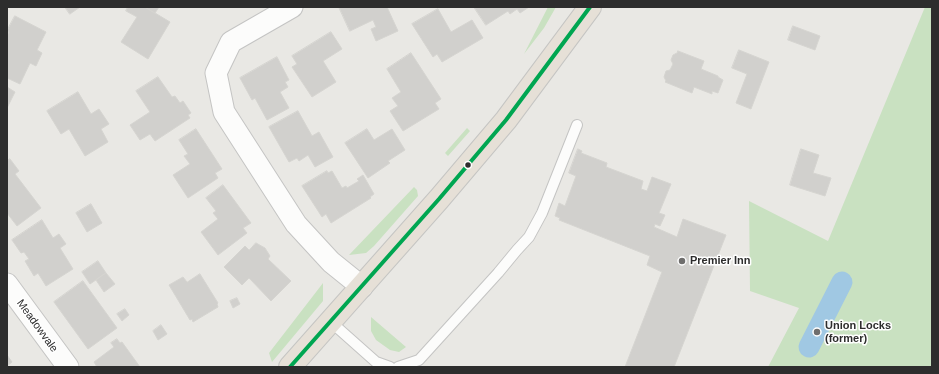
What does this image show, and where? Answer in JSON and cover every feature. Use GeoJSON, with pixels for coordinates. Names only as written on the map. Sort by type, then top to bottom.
{"type":"FeatureCollection","features":[{"type":"Feature","properties":{"kind":"highway"},"geometry":{"type":"LineString","coordinates":[[290,367],[440,200],[506,120],[590,7]]}},
{"type":"Feature","properties":{"kind":"street"},"geometry":{"type":"LineString","coordinates":[[292,7],[231,42],[216,73],[224,112],[296,224],[331,262],[362,287]]}},
{"type":"Feature","properties":{"kind":"street","name":"Meadowvale"},"geometry":{"type":"LineString","coordinates":[[7,284],[68,367]]}},
{"type":"Feature","properties":{"kind":"lane"},"geometry":{"type":"LineString","coordinates":[[398,367],[419,360],[530,237],[542,213],[577,125]]}},
{"type":"Feature","properties":{"kind":"lane"},"geometry":{"type":"LineString","coordinates":[[331,322],[376,362],[390,367]]}},
{"type":"Feature","properties":{"kind":"green space"},"geometry":{"type":"Polygon","coordinates":[[[548,7],[556,7],[544,28],[524,54],[548,7]]]}},
{"type":"Feature","properties":{"kind":"green space"},"geometry":{"type":"Polygon","coordinates":[[[925,7],[932,7],[931,367],[768,367],[799,308],[750,291],[749,201],[828,241],[925,7]]]}},
{"type":"Feature","properties":{"kind":"green space"},"geometry":{"type":"Polygon","coordinates":[[[467,128],[470,131],[448,156],[445,153],[467,128]]]}},
{"type":"Feature","properties":{"kind":"green space"},"geometry":{"type":"Polygon","coordinates":[[[414,187],[417,190],[418,196],[374,246],[366,253],[349,255],[414,187]]]}},
{"type":"Feature","properties":{"kind":"green space"},"geometry":{"type":"Polygon","coordinates":[[[323,283],[323,301],[272,362],[269,353],[323,283]]]}},
{"type":"Feature","properties":{"kind":"green space"},"geometry":{"type":"Polygon","coordinates":[[[371,317],[406,347],[399,352],[390,350],[376,340],[371,331],[371,317]]]}},
{"type":"Feature","properties":{"kind":"building"},"geometry":{"type":"Polygon","coordinates":[[[65,7],[80,7],[70,14],[65,7]]]}},
{"type":"Feature","properties":{"kind":"building"},"geometry":{"type":"Polygon","coordinates":[[[128,7],[145,7],[170,22],[148,59],[121,42],[137,17],[126,11],[128,7]]]}},
{"type":"Feature","properties":{"kind":"building"},"geometry":{"type":"Polygon","coordinates":[[[145,7],[159,7],[155,13],[145,7]]]}},
{"type":"Feature","properties":{"kind":"building"},"geometry":{"type":"Polygon","coordinates":[[[339,7],[387,7],[398,31],[376,41],[371,29],[376,27],[373,20],[350,31],[339,7]]]}},
{"type":"Feature","properties":{"kind":"building"},"geometry":{"type":"Polygon","coordinates":[[[474,7],[529,7],[520,13],[517,9],[510,14],[508,11],[486,25],[474,7]]]}},
{"type":"Feature","properties":{"kind":"building"},"geometry":{"type":"Polygon","coordinates":[[[438,9],[451,32],[472,20],[483,38],[442,62],[437,54],[433,57],[412,24],[438,9]]]}},
{"type":"Feature","properties":{"kind":"building"},"geometry":{"type":"Polygon","coordinates":[[[15,16],[46,32],[37,50],[42,53],[36,66],[30,63],[20,84],[7,78],[7,36],[9,32],[7,31],[15,16]]]}},
{"type":"Feature","properties":{"kind":"building"},"geometry":{"type":"Polygon","coordinates":[[[793,26],[820,36],[815,50],[788,40],[793,26]]]}},
{"type":"Feature","properties":{"kind":"building"},"geometry":{"type":"Polygon","coordinates":[[[331,32],[342,49],[323,61],[336,82],[312,97],[292,67],[297,64],[292,56],[331,32]]]}},
{"type":"Feature","properties":{"kind":"building"},"geometry":{"type":"Polygon","coordinates":[[[739,50],[769,62],[751,109],[736,103],[747,74],[732,68],[739,50]]]}},
{"type":"Feature","properties":{"kind":"building"},"geometry":{"type":"Polygon","coordinates":[[[678,51],[704,61],[701,69],[718,76],[723,80],[718,93],[712,91],[712,94],[694,87],[692,93],[665,82],[664,77],[666,71],[670,70],[673,64],[671,60],[673,55],[678,51]]]}},
{"type":"Feature","properties":{"kind":"building"},"geometry":{"type":"Polygon","coordinates":[[[411,53],[441,99],[435,103],[439,109],[403,131],[390,111],[398,106],[392,98],[401,92],[387,69],[411,53]]]}},
{"type":"Feature","properties":{"kind":"building"},"geometry":{"type":"Polygon","coordinates":[[[277,57],[289,80],[285,82],[288,87],[280,92],[289,108],[267,120],[255,98],[252,100],[240,78],[277,57]]]}},
{"type":"Feature","properties":{"kind":"building"},"geometry":{"type":"Polygon","coordinates":[[[158,77],[172,97],[175,96],[180,103],[183,101],[191,113],[188,115],[190,118],[155,141],[150,134],[140,140],[130,125],[150,112],[136,91],[158,77]]]}},
{"type":"Feature","properties":{"kind":"building"},"geometry":{"type":"Polygon","coordinates":[[[7,87],[15,92],[7,108],[7,87]]]}},
{"type":"Feature","properties":{"kind":"building"},"geometry":{"type":"Polygon","coordinates":[[[78,92],[91,114],[99,109],[109,124],[101,129],[108,142],[85,156],[69,129],[61,134],[47,111],[78,92]]]}},
{"type":"Feature","properties":{"kind":"building"},"geometry":{"type":"Polygon","coordinates":[[[298,111],[312,136],[319,132],[333,157],[315,167],[308,155],[299,161],[297,158],[289,162],[269,127],[298,111]]]}},
{"type":"Feature","properties":{"kind":"building"},"geometry":{"type":"Polygon","coordinates":[[[196,129],[222,169],[215,173],[218,178],[188,198],[173,175],[190,164],[184,156],[188,154],[179,140],[196,129]]]}},
{"type":"Feature","properties":{"kind":"building"},"geometry":{"type":"Polygon","coordinates":[[[367,129],[374,140],[392,129],[405,150],[388,161],[390,163],[368,178],[345,143],[367,129]]]}},
{"type":"Feature","properties":{"kind":"building","name":"Premier Inn"},"geometry":{"type":"Polygon","coordinates":[[[578,149],[582,151],[581,153],[607,163],[606,167],[643,181],[641,189],[647,191],[652,177],[671,184],[659,213],[665,215],[660,226],[655,224],[654,227],[677,237],[683,219],[726,235],[674,367],[625,367],[662,272],[647,265],[650,256],[559,220],[560,218],[555,216],[559,203],[565,206],[576,176],[569,173],[578,149]]]}},
{"type":"Feature","properties":{"kind":"building"},"geometry":{"type":"Polygon","coordinates":[[[801,149],[819,155],[813,173],[831,178],[825,196],[790,185],[801,149]]]}},
{"type":"Feature","properties":{"kind":"building"},"geometry":{"type":"Polygon","coordinates":[[[10,159],[19,171],[15,174],[41,208],[17,226],[7,213],[7,161],[10,159]]]}},
{"type":"Feature","properties":{"kind":"building"},"geometry":{"type":"Polygon","coordinates":[[[327,171],[328,173],[332,171],[342,188],[346,186],[347,188],[359,181],[357,179],[363,175],[374,194],[370,197],[371,198],[331,223],[326,214],[322,217],[302,186],[327,171]]]}},
{"type":"Feature","properties":{"kind":"building"},"geometry":{"type":"Polygon","coordinates":[[[223,185],[251,223],[243,228],[247,233],[218,255],[201,232],[218,219],[213,213],[216,211],[206,198],[223,185]]]}},
{"type":"Feature","properties":{"kind":"building"},"geometry":{"type":"Polygon","coordinates":[[[91,204],[102,223],[87,232],[76,213],[91,204]]]}},
{"type":"Feature","properties":{"kind":"building"},"geometry":{"type":"Polygon","coordinates":[[[42,220],[53,238],[59,234],[66,244],[60,248],[73,269],[46,286],[38,273],[34,276],[25,261],[29,259],[24,252],[21,253],[12,240],[42,220]]]}},
{"type":"Feature","properties":{"kind":"building"},"geometry":{"type":"Polygon","coordinates":[[[256,243],[265,248],[270,256],[268,259],[291,281],[271,301],[249,278],[242,285],[224,267],[245,246],[249,250],[256,243]]]}},
{"type":"Feature","properties":{"kind":"building"},"geometry":{"type":"Polygon","coordinates":[[[98,261],[106,273],[90,284],[82,272],[98,261]]]}},
{"type":"Feature","properties":{"kind":"building"},"geometry":{"type":"Polygon","coordinates":[[[106,273],[115,284],[104,292],[96,280],[106,273]]]}},
{"type":"Feature","properties":{"kind":"building"},"geometry":{"type":"Polygon","coordinates":[[[200,274],[218,303],[218,307],[193,322],[192,319],[190,320],[169,285],[183,277],[187,282],[200,274]]]}},
{"type":"Feature","properties":{"kind":"building"},"geometry":{"type":"Polygon","coordinates":[[[83,281],[117,328],[88,349],[54,302],[83,281]]]}},
{"type":"Feature","properties":{"kind":"building"},"geometry":{"type":"Polygon","coordinates":[[[237,298],[240,304],[233,308],[230,301],[237,298]]]}},
{"type":"Feature","properties":{"kind":"building"},"geometry":{"type":"Polygon","coordinates":[[[125,309],[129,315],[122,321],[117,314],[125,309]]]}},
{"type":"Feature","properties":{"kind":"building"},"geometry":{"type":"Polygon","coordinates":[[[161,325],[167,334],[158,340],[153,331],[161,325]]]}},
{"type":"Feature","properties":{"kind":"building"},"geometry":{"type":"Polygon","coordinates":[[[117,339],[120,343],[122,342],[140,367],[97,367],[94,362],[114,347],[111,343],[117,339]]]}},
{"type":"Feature","properties":{"kind":"building"},"geometry":{"type":"Polygon","coordinates":[[[7,355],[12,362],[7,366],[7,355]]]}},
{"type":"Feature","properties":{"kind":"waterway"},"geometry":{"type":"LineString","coordinates":[[809,347],[842,282]]}},
{"type":"Feature","properties":{"kind":"transit line"},"geometry":{"type":"LineString","coordinates":[[290,367],[439,199],[506,120],[590,7]]}},
{"type":"Feature","properties":{"kind":"place","name":"Premier Inn"},"geometry":{"type":"Point","coordinates":[682,261]}},
{"type":"Feature","properties":{"kind":"place","name":"Union Locks (former)"},"geometry":{"type":"Point","coordinates":[817,332]}}]}
